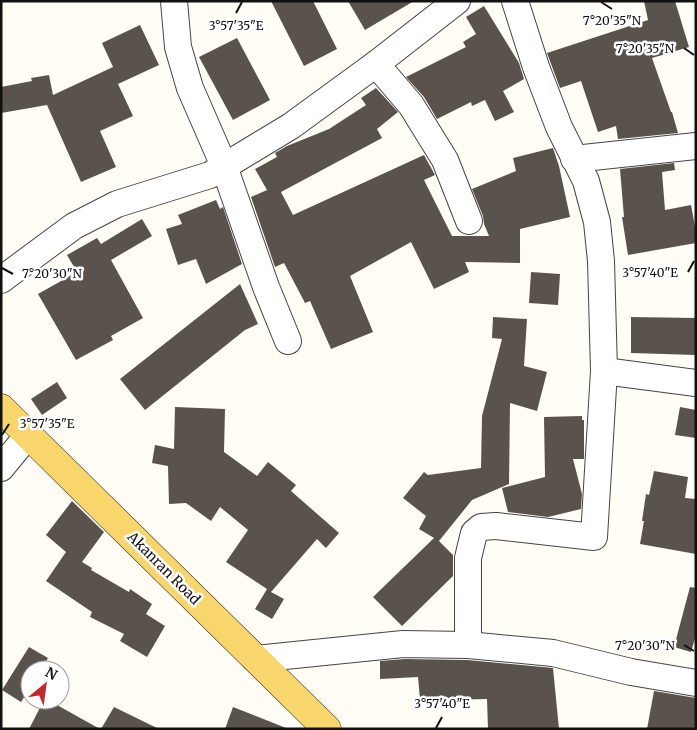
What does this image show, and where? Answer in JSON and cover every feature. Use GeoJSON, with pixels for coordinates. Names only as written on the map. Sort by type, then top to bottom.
{"type":"FeatureCollection","features":[{"type":"Feature","properties":{"kind":"main road","name":"Akanran Road"},"geometry":{"type":"LineString","coordinates":[[1,408],[327,729]]}},
{"type":"Feature","properties":{"kind":"street"},"geometry":{"type":"LineString","coordinates":[[174,1],[178,47],[190,88],[224,166],[266,287],[288,341]]}},
{"type":"Feature","properties":{"kind":"street"},"geometry":{"type":"LineString","coordinates":[[468,645],[468,558],[474,533],[480,527],[496,526],[594,537],[604,371],[602,271],[597,222],[586,181],[559,127],[536,67],[515,1]]}},
{"type":"Feature","properties":{"kind":"street"},"geometry":{"type":"LineString","coordinates":[[1,280],[74,226],[117,204],[210,175],[291,126],[376,64],[452,3]]}},
{"type":"Feature","properties":{"kind":"street"},"geometry":{"type":"LineString","coordinates":[[376,64],[411,105],[445,160],[469,221]]}},
{"type":"Feature","properties":{"kind":"street"},"geometry":{"type":"LineString","coordinates":[[574,158],[696,146]]}},
{"type":"Feature","properties":{"kind":"street"},"geometry":{"type":"LineString","coordinates":[[604,371],[696,382]]}},
{"type":"Feature","properties":{"kind":"street"},"geometry":{"type":"LineString","coordinates":[[1,468],[29,434]]}},
{"type":"Feature","properties":{"kind":"street"},"geometry":{"type":"LineString","coordinates":[[255,659],[403,644],[468,645],[553,653],[631,672],[696,683]]}},
{"type":"Feature","properties":{"kind":"building"},"geometry":{"type":"Polygon","coordinates":[[[271,1],[313,1],[337,49],[304,66],[271,1]]]}},
{"type":"Feature","properties":{"kind":"building"},"geometry":{"type":"Polygon","coordinates":[[[348,1],[414,1],[365,30],[348,1]]]}},
{"type":"Feature","properties":{"kind":"building"},"geometry":{"type":"Polygon","coordinates":[[[644,1],[675,1],[689,47],[652,58],[678,133],[618,139],[616,126],[598,132],[581,81],[560,88],[547,53],[648,20],[644,1]]]}},
{"type":"Feature","properties":{"kind":"building"},"geometry":{"type":"Polygon","coordinates":[[[484,6],[519,63],[524,79],[503,91],[514,112],[495,121],[485,100],[472,106],[471,102],[437,119],[424,97],[406,77],[466,47],[463,42],[476,34],[466,17],[484,6]]]}},
{"type":"Feature","properties":{"kind":"building"},"geometry":{"type":"Polygon","coordinates":[[[140,25],[159,65],[118,84],[133,116],[100,131],[116,167],[81,182],[47,105],[1,113],[1,87],[32,81],[31,78],[49,75],[53,95],[113,67],[102,43],[140,25]]]}},
{"type":"Feature","properties":{"kind":"building"},"geometry":{"type":"Polygon","coordinates":[[[237,38],[270,100],[233,120],[199,57],[237,38]]]}},
{"type":"Feature","properties":{"kind":"building"},"geometry":{"type":"Polygon","coordinates":[[[376,88],[398,112],[377,129],[382,138],[281,192],[293,215],[424,155],[435,175],[424,180],[452,236],[489,236],[472,189],[516,171],[513,158],[553,148],[559,166],[570,217],[520,229],[520,263],[465,262],[469,272],[434,289],[411,242],[350,276],[373,332],[331,349],[310,301],[305,303],[284,263],[275,267],[251,197],[267,190],[255,169],[277,157],[275,153],[287,146],[329,129],[366,105],[361,98],[376,88]]]}},
{"type":"Feature","properties":{"kind":"building"},"geometry":{"type":"Polygon","coordinates":[[[674,163],[675,170],[662,172],[665,210],[691,205],[696,243],[628,255],[622,217],[624,217],[620,169],[674,163]]]}},
{"type":"Feature","properties":{"kind":"building"},"geometry":{"type":"Polygon","coordinates":[[[216,200],[220,209],[223,207],[242,264],[206,284],[196,259],[178,265],[166,229],[182,224],[178,215],[216,200]]]}},
{"type":"Feature","properties":{"kind":"building"},"geometry":{"type":"Polygon","coordinates":[[[142,219],[152,236],[111,260],[143,318],[111,336],[113,340],[76,360],[38,294],[77,272],[67,255],[97,238],[101,244],[142,219]]]}},
{"type":"Feature","properties":{"kind":"building"},"geometry":{"type":"Polygon","coordinates":[[[531,272],[560,274],[558,305],[529,303],[531,272]]]}},
{"type":"Feature","properties":{"kind":"building"},"geometry":{"type":"Polygon","coordinates":[[[240,284],[258,324],[245,330],[145,410],[120,379],[240,284]]]}},
{"type":"Feature","properties":{"kind":"building"},"geometry":{"type":"Polygon","coordinates":[[[493,317],[527,319],[524,366],[547,372],[537,411],[510,403],[509,484],[472,500],[439,541],[453,555],[453,576],[402,626],[373,597],[434,538],[419,529],[426,516],[403,498],[424,472],[428,475],[481,468],[482,416],[502,339],[492,338],[493,317]]]}},
{"type":"Feature","properties":{"kind":"building"},"geometry":{"type":"Polygon","coordinates":[[[631,317],[696,318],[696,355],[631,353],[631,317]]]}},
{"type":"Feature","properties":{"kind":"building"},"geometry":{"type":"Polygon","coordinates":[[[57,382],[67,398],[42,415],[31,399],[57,382]]]}},
{"type":"Feature","properties":{"kind":"building"},"geometry":{"type":"Polygon","coordinates":[[[175,407],[225,409],[224,452],[257,476],[268,462],[296,485],[291,491],[339,533],[326,548],[317,539],[271,592],[284,599],[272,619],[255,609],[267,589],[226,562],[248,530],[220,507],[211,521],[186,503],[169,504],[168,466],[152,463],[155,445],[174,449],[175,407]]]}},
{"type":"Feature","properties":{"kind":"building"},"geometry":{"type":"Polygon","coordinates":[[[680,407],[696,410],[696,438],[675,435],[680,407]]]}},
{"type":"Feature","properties":{"kind":"building"},"geometry":{"type":"Polygon","coordinates":[[[582,416],[582,420],[584,420],[584,459],[573,459],[582,494],[581,509],[548,517],[508,512],[502,488],[545,477],[544,417],[582,416]]]}},
{"type":"Feature","properties":{"kind":"building"},"geometry":{"type":"Polygon","coordinates":[[[654,471],[688,477],[685,498],[696,499],[696,554],[640,544],[646,494],[649,495],[654,471]]]}},
{"type":"Feature","properties":{"kind":"building"},"geometry":{"type":"Polygon","coordinates":[[[72,501],[104,532],[82,562],[92,568],[91,570],[129,592],[130,589],[152,604],[146,614],[165,626],[147,657],[120,641],[124,634],[90,617],[92,612],[46,581],[66,552],[46,535],[72,501]]]}},
{"type":"Feature","properties":{"kind":"building"},"geometry":{"type":"Polygon","coordinates":[[[690,587],[696,588],[696,635],[691,652],[674,647],[690,587]]]}},
{"type":"Feature","properties":{"kind":"building"},"geometry":{"type":"Polygon","coordinates":[[[29,647],[48,658],[47,660],[21,660],[29,647]]]}},
{"type":"Feature","properties":{"kind":"building"},"geometry":{"type":"Polygon","coordinates":[[[405,659],[467,660],[553,668],[559,729],[488,729],[487,699],[443,700],[443,697],[420,699],[418,677],[380,679],[380,661],[405,659]]]}},
{"type":"Feature","properties":{"kind":"building"},"geometry":{"type":"Polygon","coordinates":[[[20,661],[20,701],[2,690],[20,661]]]}},
{"type":"Feature","properties":{"kind":"building"},"geometry":{"type":"Polygon","coordinates":[[[654,691],[696,698],[696,729],[647,729],[654,691]]]}},
{"type":"Feature","properties":{"kind":"building"},"geometry":{"type":"Polygon","coordinates":[[[114,707],[159,729],[101,729],[114,707]]]}},
{"type":"Feature","properties":{"kind":"building"},"geometry":{"type":"Polygon","coordinates":[[[233,707],[286,728],[225,729],[233,707]]]}},
{"type":"Feature","properties":{"kind":"building"},"geometry":{"type":"Polygon","coordinates":[[[39,710],[66,710],[100,729],[29,729],[39,710]]]}}]}
